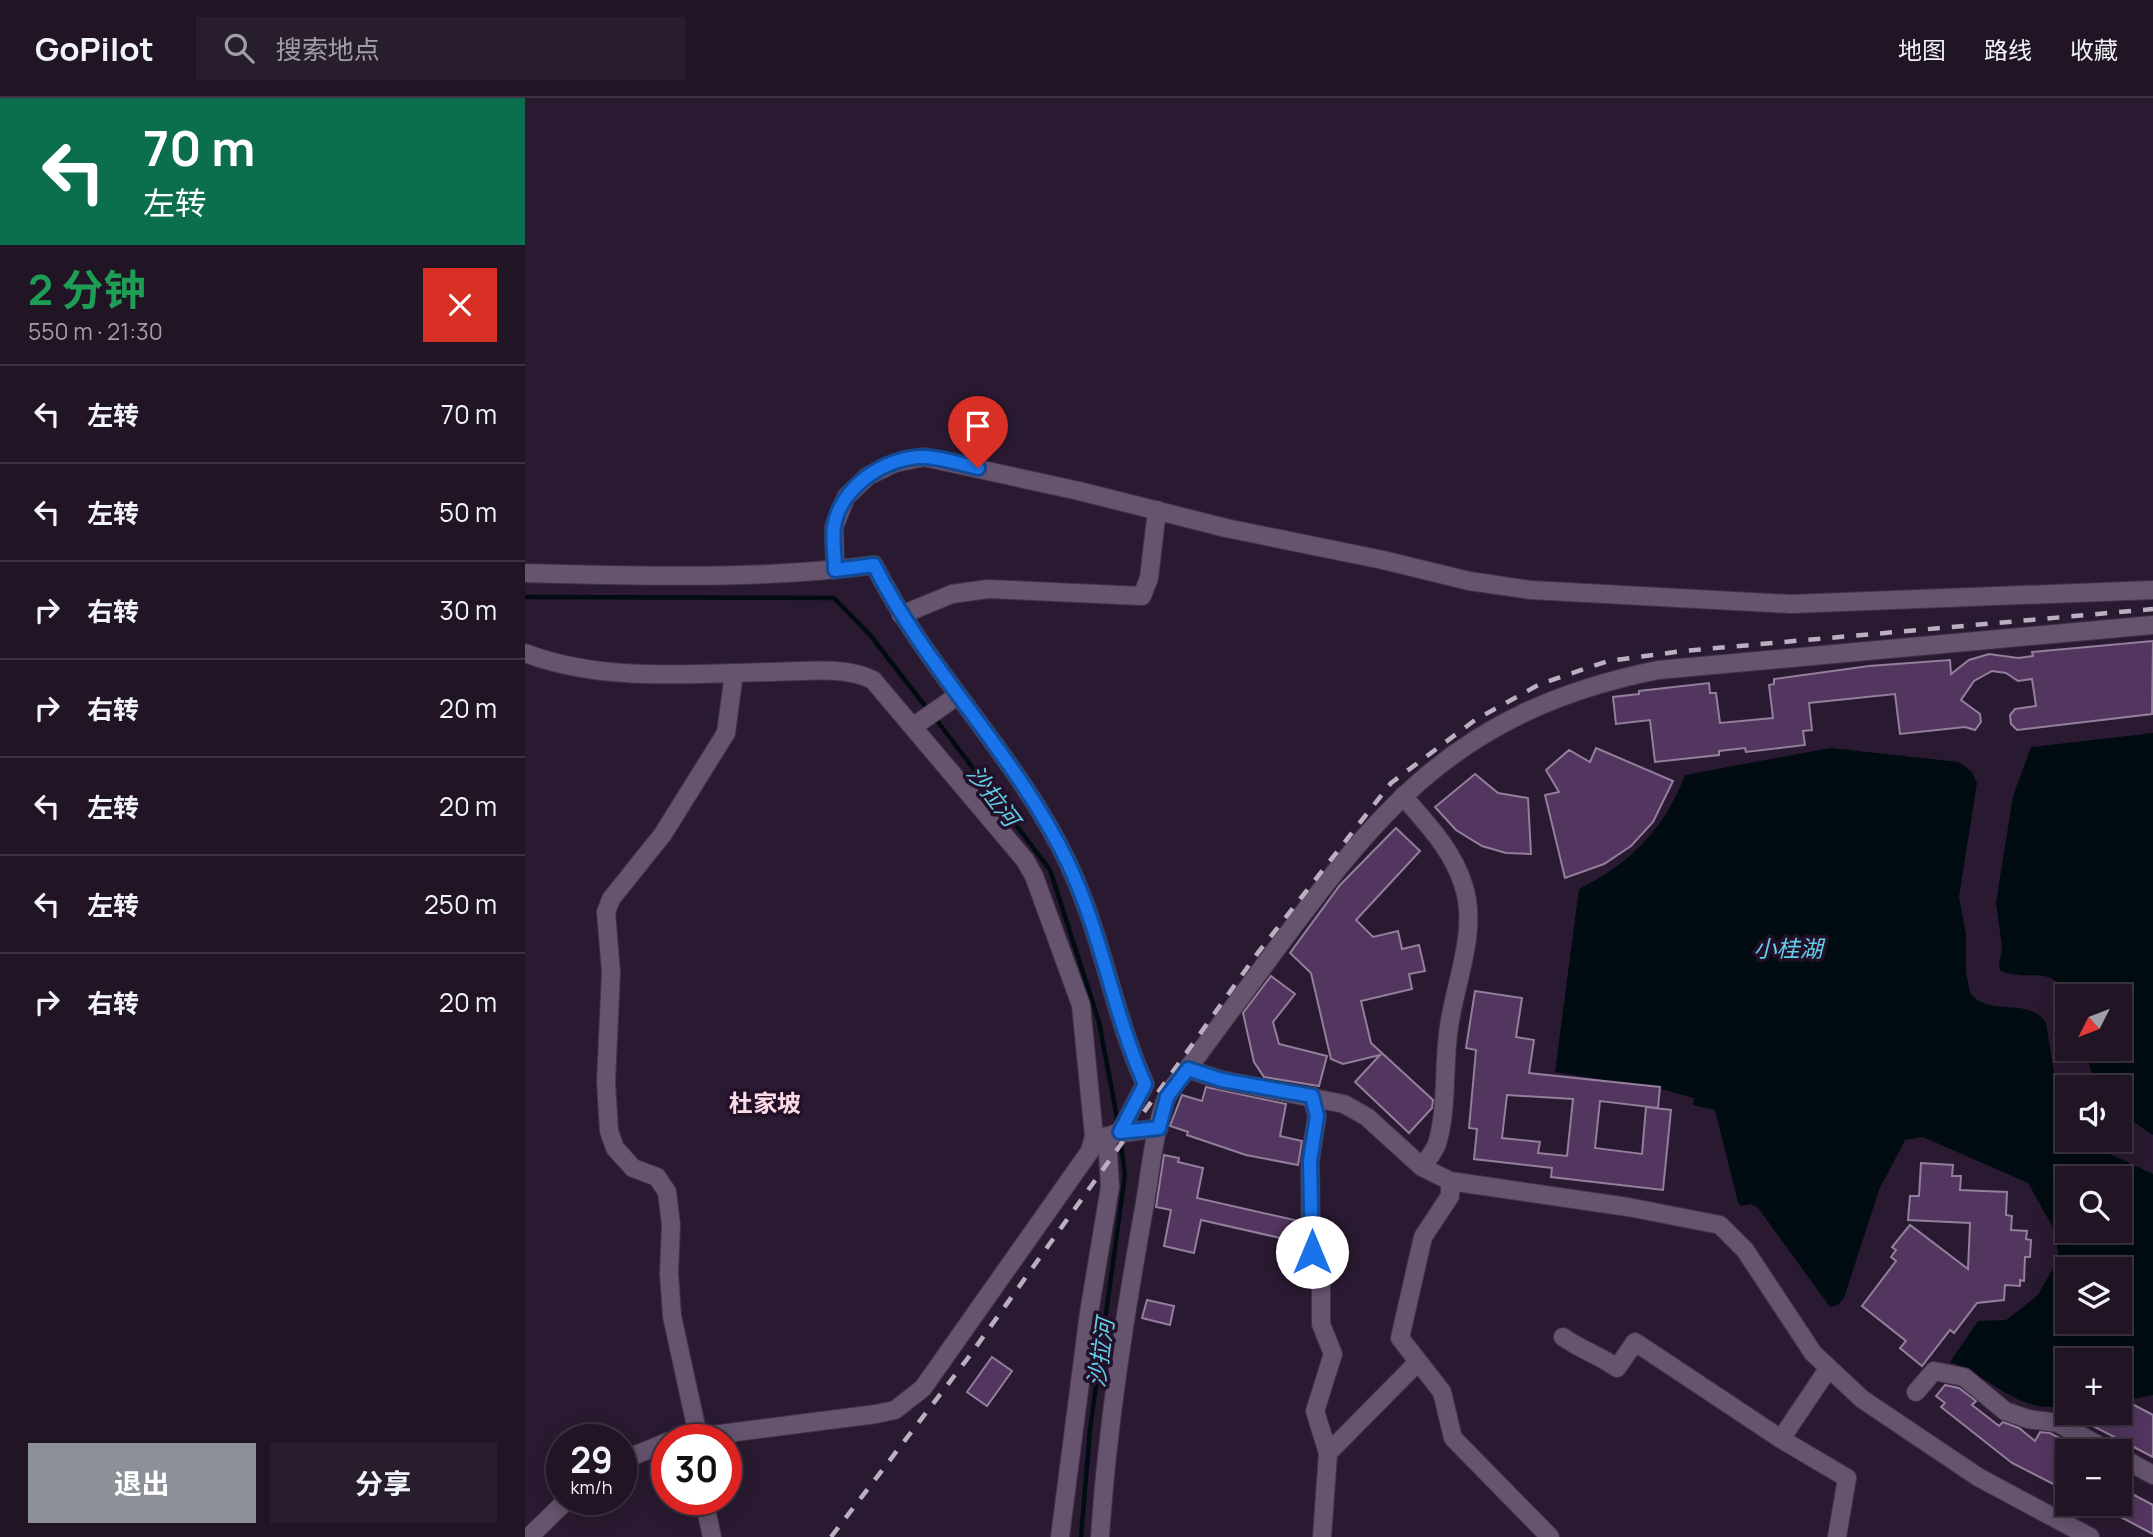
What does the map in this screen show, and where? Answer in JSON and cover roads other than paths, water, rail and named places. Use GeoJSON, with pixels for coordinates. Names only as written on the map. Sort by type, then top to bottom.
{"type":"FeatureCollection","features":[{"type":"Feature","properties":{"kind":"street"},"geometry":{"type":"LineString","coordinates":[[835,570],[834,527],[846,497],[868,475],[924,457],[1469,581],[1531,590],[1791,604],[2153,590]]}},
{"type":"Feature","properties":{"kind":"street"},"geometry":{"type":"LineString","coordinates":[[901,615],[952,594],[988,589],[1142,596],[1149,578],[1157,510]]}},
{"type":"Feature","properties":{"kind":"street"},"geometry":{"type":"LineString","coordinates":[[525,573],[632,576],[835,570],[874,565],[901,615],[953,698],[1032,800],[1068,863],[1102,950],[1128,1046],[1145,1084],[1140,1099],[1090,1151],[913,1398],[895,1410],[876,1415],[742,1432]]}},
{"type":"Feature","properties":{"kind":"street"},"geometry":{"type":"LineString","coordinates":[[1100,1537],[1113,1403],[1152,1128],[1167,1097],[1335,869],[1403,796],[1451,754],[1500,724],[1552,700],[1630,676],[1686,666],[2153,625]]}},
{"type":"Feature","properties":{"kind":"street"},"geometry":{"type":"LineString","coordinates":[[525,653],[558,663],[598,670],[734,673],[811,671],[865,676],[881,686],[917,724],[1013,843],[1034,876],[1081,1005],[1107,1135],[1110,1188],[1087,1327],[1060,1537]]}},
{"type":"Feature","properties":{"kind":"street"},"geometry":{"type":"LineString","coordinates":[[696,1424],[672,1316],[669,1273],[671,1225],[667,1192],[656,1177],[633,1168],[615,1148],[609,1131],[606,1082],[611,972],[606,912],[611,899],[663,834],[726,733],[734,673]]}},
{"type":"Feature","properties":{"kind":"street"},"geometry":{"type":"LineString","coordinates":[[917,724],[953,698]]}},
{"type":"Feature","properties":{"kind":"street"},"geometry":{"type":"LineString","coordinates":[[1403,796],[1452,858],[1464,885],[1468,910],[1466,941],[1449,1026],[1441,1123],[1436,1148],[1422,1167]]}},
{"type":"Feature","properties":{"kind":"street"},"geometry":{"type":"LineString","coordinates":[[1188,1069],[1222,1080],[1312,1096],[1356,1110],[1422,1167],[1450,1181],[1616,1205],[1720,1225],[1745,1250],[1813,1353],[1863,1399],[1978,1477],[2090,1537]]}},
{"type":"Feature","properties":{"kind":"street"},"geometry":{"type":"LineString","coordinates":[[1312,1096],[1317,1116],[1310,1161],[1311,1249],[1321,1268],[1321,1324],[1333,1354],[1315,1411],[1328,1453],[1322,1537]]}},
{"type":"Feature","properties":{"kind":"street"},"geometry":{"type":"LineString","coordinates":[[1107,1135],[1152,1128]]}},
{"type":"Feature","properties":{"kind":"street"},"geometry":{"type":"LineString","coordinates":[[1450,1181],[1450,1196],[1423,1237],[1400,1338],[1442,1392],[1453,1438],[1550,1537]]}},
{"type":"Feature","properties":{"kind":"street"},"geometry":{"type":"LineString","coordinates":[[1563,1337],[1617,1368],[1635,1342],[1781,1439],[1847,1478],[1837,1537]]}},
{"type":"Feature","properties":{"kind":"street"},"geometry":{"type":"LineString","coordinates":[[1328,1453],[1419,1362]]}},
{"type":"Feature","properties":{"kind":"street"},"geometry":{"type":"LineString","coordinates":[[1781,1439],[1828,1369]]}},
{"type":"Feature","properties":{"kind":"street"},"geometry":{"type":"LineString","coordinates":[[1916,1392],[1934,1371],[1964,1377],[2005,1411],[2028,1419],[2058,1423],[2087,1439]]}},
{"type":"Feature","properties":{"kind":"street"},"geometry":{"type":"LineString","coordinates":[[2132,1463],[2153,1475]]}},
{"type":"Feature","properties":{"kind":"street"},"geometry":{"type":"LineString","coordinates":[[529,1537],[552,1515]]}},
{"type":"Feature","properties":{"kind":"street"},"geometry":{"type":"LineString","coordinates":[[707,1515],[712,1537]]}},
{"type":"Feature","properties":{"kind":"water"},"geometry":{"type":"Polygon","coordinates":[[[2153,733],[2153,1135],[2132,1121],[2132,1075],[2092,1075],[2088,1061],[2132,1061],[2132,984],[2059,984],[2046,976],[2001,971],[1999,966],[2002,947],[1996,903],[2013,796],[2031,747],[2153,733]]]}},
{"type":"Feature","properties":{"kind":"water","name":"小桂湖"},"geometry":{"type":"Polygon","coordinates":[[[1830,748],[1959,762],[1972,772],[1977,783],[1959,897],[1966,934],[1966,972],[1970,993],[1988,1004],[2030,1010],[2046,1023],[2055,1079],[2055,1152],[2107,1152],[2153,1174],[2153,1395],[2132,1399],[2132,1348],[2055,1348],[2055,1406],[2029,1404],[1950,1362],[1978,1321],[2006,1320],[2038,1295],[2055,1264],[2055,1334],[2132,1334],[2132,1257],[2057,1257],[2057,1243],[2132,1243],[2132,1166],[2055,1166],[2055,1231],[2028,1183],[1923,1137],[1905,1140],[1879,1190],[1844,1298],[1838,1305],[1830,1307],[1758,1208],[1751,1204],[1741,1206],[1738,1202],[1715,1110],[1693,1105],[1694,1098],[1661,1089],[1555,1072],[1579,889],[1630,856],[1656,828],[1677,794],[1685,775],[1830,748]]]}},
{"type":"Feature","properties":{"kind":"waterway","name":"沙拉河"},"geometry":{"type":"LineString","coordinates":[[525,597],[834,598],[871,636],[929,711]]}},
{"type":"Feature","properties":{"kind":"waterway","name":"沙拉河"},"geometry":{"type":"LineString","coordinates":[[935,718],[1050,870],[1099,1022],[1118,1123]]}},
{"type":"Feature","properties":{"kind":"waterway","name":"沙拉河"},"geometry":{"type":"LineString","coordinates":[[1081,1537],[1090,1430],[1125,1175],[1120,1138]]}},
{"type":"Feature","properties":{"kind":"railway"},"geometry":{"type":"LineString","coordinates":[[831,1537],[968,1358],[1257,954],[1391,783],[1475,720],[1540,684],[1608,661],[1683,651],[2153,609]]}},
{"type":"Feature","properties":{"kind":"district","name":"杜家坡"},"geometry":{"type":"Point","coordinates":[765,1104]}}]}
